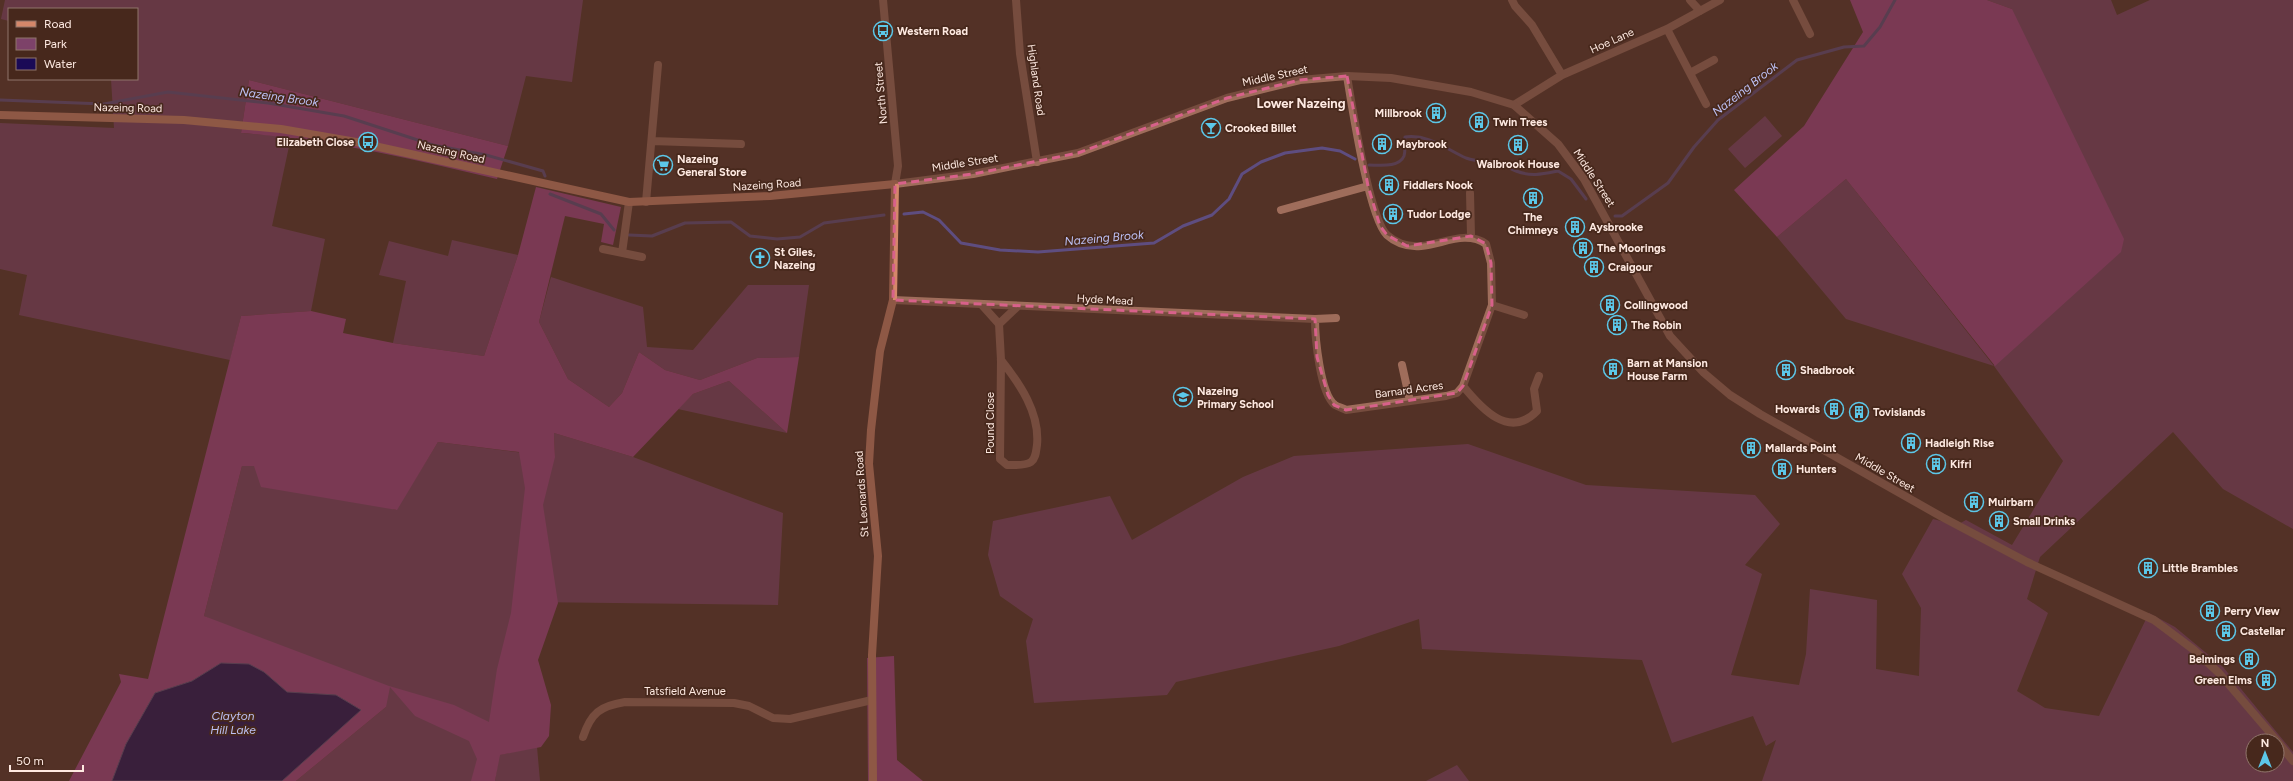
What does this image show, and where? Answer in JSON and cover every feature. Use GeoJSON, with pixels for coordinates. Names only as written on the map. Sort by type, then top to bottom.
{"type":"FeatureCollection","features":[{"type":"Feature","properties":{"kind":"main road","name":"Nazeing Road"},"geometry":{"type":"LineString","coordinates":[[0,115],[184,120],[281,129],[363,144],[629,202],[770,196],[895,184]]}},
{"type":"Feature","properties":{"kind":"main road","name":"St Leonards Road"},"geometry":{"type":"LineString","coordinates":[[873,781],[872,700],[878,556],[869,464],[871,430],[880,351],[893,300],[895,184]]}},
{"type":"Feature","properties":{"kind":"street","name":"North Street"},"geometry":{"type":"LineString","coordinates":[[883,0],[898,166],[895,184]]}},
{"type":"Feature","properties":{"kind":"street","name":"Highland Road"},"geometry":{"type":"LineString","coordinates":[[1016,0],[1021,62],[1037,162]]}},
{"type":"Feature","properties":{"kind":"street"},"geometry":{"type":"LineString","coordinates":[[1512,0],[1515,6],[1532,25],[1562,75]]}},
{"type":"Feature","properties":{"kind":"street"},"geometry":{"type":"LineString","coordinates":[[1690,0],[1700,11]]}},
{"type":"Feature","properties":{"kind":"street","name":"Hoe Lane"},"geometry":{"type":"LineString","coordinates":[[1514,105],[1562,75],[1667,28],[1720,0]]}},
{"type":"Feature","properties":{"kind":"street"},"geometry":{"type":"LineString","coordinates":[[1793,0],[1810,34]]}},
{"type":"Feature","properties":{"kind":"street"},"geometry":{"type":"LineString","coordinates":[[1667,28],[1706,104]]}},
{"type":"Feature","properties":{"kind":"street"},"geometry":{"type":"LineString","coordinates":[[1690,73],[1714,60]]}},
{"type":"Feature","properties":{"kind":"street"},"geometry":{"type":"LineString","coordinates":[[646,202],[658,65]]}},
{"type":"Feature","properties":{"kind":"street","name":"Middle Street"},"geometry":{"type":"LineString","coordinates":[[895,184],[1037,162],[1084,151],[1190,110],[1264,88],[1300,80],[1346,76],[1391,78],[1471,92],[1514,105],[1558,144],[1584,179],[1670,336],[1704,373],[1730,395],[1766,418],[1942,517],[2027,562],[2154,620],[2188,645],[2219,673],[2270,733]]}},
{"type":"Feature","properties":{"kind":"street"},"geometry":{"type":"LineString","coordinates":[[1346,76],[1368,186],[1380,226],[1386,235],[1408,246],[1421,246],[1471,236],[1486,244],[1490,262],[1492,305],[1463,386],[1484,409],[1499,420],[1516,422],[1530,418],[1537,411],[1534,389],[1539,376]]}},
{"type":"Feature","properties":{"kind":"street"},"geometry":{"type":"LineString","coordinates":[[652,141],[741,144]]}},
{"type":"Feature","properties":{"kind":"street"},"geometry":{"type":"LineString","coordinates":[[1281,210],[1368,186]]}},
{"type":"Feature","properties":{"kind":"street"},"geometry":{"type":"LineString","coordinates":[[1470,193],[1471,236]]}},
{"type":"Feature","properties":{"kind":"street"},"geometry":{"type":"LineString","coordinates":[[622,253],[629,202]]}},
{"type":"Feature","properties":{"kind":"street"},"geometry":{"type":"LineString","coordinates":[[603,249],[642,257]]}},
{"type":"Feature","properties":{"kind":"street","name":"Hyde Mead"},"geometry":{"type":"LineString","coordinates":[[893,300],[1315,319],[1336,318]]}},
{"type":"Feature","properties":{"kind":"street"},"geometry":{"type":"LineString","coordinates":[[982,305],[999,324],[1018,306]]}},
{"type":"Feature","properties":{"kind":"street"},"geometry":{"type":"LineString","coordinates":[[1492,305],[1524,315]]}},
{"type":"Feature","properties":{"kind":"street","name":"Barnard Acres"},"geometry":{"type":"LineString","coordinates":[[1315,319],[1317,357],[1328,395],[1334,405],[1346,410],[1446,396],[1457,393],[1463,386]]}},
{"type":"Feature","properties":{"kind":"street","name":"Pound Close"},"geometry":{"type":"LineString","coordinates":[[999,324],[1001,360],[1000,459],[1007,465],[1023,465],[1032,462],[1036,456],[1037,427],[1028,399],[1001,360]]}},
{"type":"Feature","properties":{"kind":"street"},"geometry":{"type":"LineString","coordinates":[[1402,365],[1410,401]]}},
{"type":"Feature","properties":{"kind":"street","name":"Tatsfield Avenue"},"geometry":{"type":"LineString","coordinates":[[583,737],[588,722],[597,711],[610,704],[625,702],[734,703],[749,706],[773,718],[790,719],[872,700]]}},
{"type":"Feature","properties":{"kind":"street","name":"Middle Street"},"geometry":{"type":"LineString","coordinates":[[2285,751],[2293,761]]}},
{"type":"Feature","properties":{"kind":"highlighted area"},"geometry":{"type":"Polygon","coordinates":[[[1347,76],[1368,186],[1380,226],[1387,235],[1407,246],[1471,236],[1486,244],[1491,263],[1492,305],[1463,386],[1457,393],[1346,410],[1334,405],[1328,395],[1317,357],[1315,319],[893,300],[895,184],[973,174],[1078,153],[1227,98],[1300,80],[1347,76]]]}},
{"type":"Feature","properties":{"kind":"green space"},"geometry":{"type":"Polygon","coordinates":[[[5,0],[583,0],[572,82],[526,76],[508,146],[249,80],[241,133],[291,137],[272,226],[325,239],[311,311],[241,316],[230,360],[19,315],[27,275],[0,269],[0,123],[114,128],[111,80],[138,80],[138,8],[8,8],[8,21],[1,19],[5,0]]]}},
{"type":"Feature","properties":{"kind":"green space"},"geometry":{"type":"Polygon","coordinates":[[[1987,0],[2111,0],[2117,15],[2150,0],[2293,0],[2293,529],[2223,489],[2173,432],[2040,557],[2027,599],[2048,613],[2017,691],[2045,708],[2099,716],[2149,613],[2175,627],[2223,667],[2277,733],[2245,733],[2245,773],[2285,773],[2285,742],[2293,752],[2293,781],[1762,781],[1776,740],[1766,746],[1753,716],[1672,743],[1642,660],[1422,649],[1419,619],[1339,646],[1176,682],[1167,695],[1034,703],[1026,641],[1033,619],[1000,596],[988,555],[993,521],[1110,496],[1132,540],[1243,477],[1294,456],[1468,444],[1586,485],[1755,495],[1780,524],[1745,565],[1762,574],[1731,675],[1799,685],[1806,654],[1810,589],[1877,600],[1876,669],[1919,676],[1921,608],[1902,574],[1933,519],[1957,525],[1966,520],[2012,545],[2063,461],[1994,366],[2012,9],[1987,0]]]}},
{"type":"Feature","properties":{"kind":"green space"},"geometry":{"type":"Polygon","coordinates":[[[1765,116],[1782,136],[1745,168],[1728,149],[1765,116]]]}},
{"type":"Feature","properties":{"kind":"green space"},"geometry":{"type":"Polygon","coordinates":[[[1846,179],[1994,366],[1846,319],[1777,237],[1846,179]]]}},
{"type":"Feature","properties":{"kind":"green space"},"geometry":{"type":"Polygon","coordinates":[[[452,240],[518,255],[484,356],[393,343],[406,281],[379,275],[389,241],[448,256],[452,240]]]}},
{"type":"Feature","properties":{"kind":"green space"},"geometry":{"type":"Polygon","coordinates":[[[551,277],[643,307],[647,347],[693,350],[748,285],[809,285],[799,357],[757,358],[700,380],[665,370],[639,352],[622,393],[609,407],[568,379],[539,322],[551,277]]]}},
{"type":"Feature","properties":{"kind":"green space"},"geometry":{"type":"Polygon","coordinates":[[[729,381],[787,433],[678,409],[693,394],[729,381]]]}},
{"type":"Feature","properties":{"kind":"green space"},"geometry":{"type":"Polygon","coordinates":[[[554,433],[633,457],[783,513],[778,605],[530,602],[481,781],[296,781],[386,707],[204,616],[242,466],[254,466],[396,510],[438,442],[555,457],[554,433]]]}},
{"type":"Feature","properties":{"kind":"green space"},"geometry":{"type":"Polygon","coordinates":[[[537,747],[540,781],[495,781],[499,755],[537,747]]]}},
{"type":"Feature","properties":{"kind":"green space"},"geometry":{"type":"Polygon","coordinates":[[[1457,765],[1469,781],[1426,781],[1457,765]]]}},
{"type":"Feature","properties":{"kind":"shaded area"},"geometry":{"type":"Polygon","coordinates":[[[1850,0],[1987,0],[2012,9],[2124,239],[2121,252],[1995,366],[1846,179],[1777,237],[1734,190],[1804,126],[1863,32],[1850,0]]]}},
{"type":"Feature","properties":{"kind":"shaded area"},"geometry":{"type":"Polygon","coordinates":[[[249,80],[508,146],[497,179],[402,157],[338,145],[241,133],[249,80]]]}},
{"type":"Feature","properties":{"kind":"shaded area"},"geometry":{"type":"Polygon","coordinates":[[[536,187],[621,207],[613,245],[601,242],[604,224],[565,216],[539,322],[568,379],[609,407],[622,393],[639,352],[665,370],[700,380],[757,358],[799,357],[787,433],[729,381],[693,394],[633,457],[554,433],[555,457],[543,505],[558,603],[538,660],[551,705],[549,736],[541,747],[500,755],[495,781],[471,781],[477,759],[469,741],[415,716],[390,687],[386,707],[296,781],[282,781],[361,710],[336,695],[287,692],[264,672],[221,663],[192,681],[155,693],[126,744],[112,781],[69,781],[121,682],[119,674],[148,679],[241,316],[311,311],[346,319],[343,333],[393,343],[484,356],[518,255],[536,187]],[[438,442],[397,510],[261,487],[254,466],[242,466],[204,616],[389,686],[454,705],[489,722],[497,669],[511,613],[525,488],[519,452],[438,442]]]}},
{"type":"Feature","properties":{"kind":"shaded area"},"geometry":{"type":"Polygon","coordinates":[[[894,656],[897,760],[923,781],[868,781],[867,658],[894,656]]]}},
{"type":"Feature","properties":{"kind":"water","name":"Clayton Hill Lake"},"geometry":{"type":"Polygon","coordinates":[[[221,663],[249,664],[264,672],[287,692],[336,695],[361,710],[282,781],[112,781],[126,744],[155,693],[192,681],[221,663]]]}},
{"type":"Feature","properties":{"kind":"waterway","name":"Nazeing Brook"},"geometry":{"type":"LineString","coordinates":[[1615,216],[1622,216],[1668,183],[1694,147],[1718,120],[1797,60],[1844,47],[1864,46],[1880,27],[1895,0]]}},
{"type":"Feature","properties":{"kind":"waterway","name":"Nazeing Brook"},"geometry":{"type":"LineString","coordinates":[[0,100],[104,104],[168,92],[268,103],[344,116],[433,145],[486,155],[543,171],[545,176]]}},
{"type":"Feature","properties":{"kind":"waterway","name":"Nazeing Brook"},"geometry":{"type":"LineString","coordinates":[[1369,165],[1388,165],[1398,162],[1404,156],[1405,137],[1422,138],[1437,143],[1466,158],[1477,161],[1496,162],[1521,173],[1537,174],[1558,171],[1571,179],[1586,199]]}},
{"type":"Feature","properties":{"kind":"waterway","name":"Nazeing Brook"},"geometry":{"type":"LineString","coordinates":[[904,214],[923,212],[939,220],[961,243],[1000,250],[1038,252],[1154,243],[1183,226],[1212,215],[1229,199],[1242,174],[1261,162],[1285,153],[1322,148],[1340,151],[1355,159]]}},
{"type":"Feature","properties":{"kind":"waterway","name":"Nazeing Brook"},"geometry":{"type":"LineString","coordinates":[[550,194],[601,214],[614,230]]}},
{"type":"Feature","properties":{"kind":"waterway","name":"Nazeing Brook"},"geometry":{"type":"LineString","coordinates":[[629,235],[652,236],[685,223],[731,222],[750,236],[777,239],[800,237],[824,223],[884,215]]}},
{"type":"Feature","properties":{"kind":"place","name":"Western Road"},"geometry":{"type":"Point","coordinates":[883,31]}},
{"type":"Feature","properties":{"kind":"place","name":"Millbrook"},"geometry":{"type":"Point","coordinates":[1436,113]}},
{"type":"Feature","properties":{"kind":"place","name":"Twin Trees"},"geometry":{"type":"Point","coordinates":[1479,122]}},
{"type":"Feature","properties":{"kind":"place","name":"Crooked Billet"},"geometry":{"type":"Point","coordinates":[1211,128]}},
{"type":"Feature","properties":{"kind":"place","name":"Elizabeth Close"},"geometry":{"type":"Point","coordinates":[368,142]}},
{"type":"Feature","properties":{"kind":"place","name":"Maybrook"},"geometry":{"type":"Point","coordinates":[1382,144]}},
{"type":"Feature","properties":{"kind":"place","name":"Walbrook House"},"geometry":{"type":"Point","coordinates":[1518,145]}},
{"type":"Feature","properties":{"kind":"place","name":"Nazeing General Store"},"geometry":{"type":"Point","coordinates":[663,165]}},
{"type":"Feature","properties":{"kind":"place","name":"Fiddlers Nook"},"geometry":{"type":"Point","coordinates":[1389,185]}},
{"type":"Feature","properties":{"kind":"place","name":"The Chimneys"},"geometry":{"type":"Point","coordinates":[1533,198]}},
{"type":"Feature","properties":{"kind":"place","name":"Tudor Lodge"},"geometry":{"type":"Point","coordinates":[1393,214]}},
{"type":"Feature","properties":{"kind":"place","name":"Aysbrooke"},"geometry":{"type":"Point","coordinates":[1575,227]}},
{"type":"Feature","properties":{"kind":"place","name":"The Moorings"},"geometry":{"type":"Point","coordinates":[1583,248]}},
{"type":"Feature","properties":{"kind":"place","name":"St Giles, Nazeing"},"geometry":{"type":"Point","coordinates":[760,258]}},
{"type":"Feature","properties":{"kind":"place","name":"Craigour"},"geometry":{"type":"Point","coordinates":[1594,267]}},
{"type":"Feature","properties":{"kind":"place","name":"Collingwood"},"geometry":{"type":"Point","coordinates":[1610,305]}},
{"type":"Feature","properties":{"kind":"place","name":"The Robin"},"geometry":{"type":"Point","coordinates":[1617,325]}},
{"type":"Feature","properties":{"kind":"place","name":"Barn at Mansion House Farm"},"geometry":{"type":"Point","coordinates":[1613,369]}},
{"type":"Feature","properties":{"kind":"place","name":"Shadbrook"},"geometry":{"type":"Point","coordinates":[1786,370]}},
{"type":"Feature","properties":{"kind":"place","name":"Nazeing Primary School"},"geometry":{"type":"Point","coordinates":[1183,397]}},
{"type":"Feature","properties":{"kind":"place","name":"Howards"},"geometry":{"type":"Point","coordinates":[1834,409]}},
{"type":"Feature","properties":{"kind":"place","name":"Tovislands"},"geometry":{"type":"Point","coordinates":[1859,412]}},
{"type":"Feature","properties":{"kind":"place","name":"Hadleigh Rise"},"geometry":{"type":"Point","coordinates":[1911,443]}},
{"type":"Feature","properties":{"kind":"place","name":"Mallards Point"},"geometry":{"type":"Point","coordinates":[1751,448]}},
{"type":"Feature","properties":{"kind":"place","name":"Kifri"},"geometry":{"type":"Point","coordinates":[1936,464]}},
{"type":"Feature","properties":{"kind":"place","name":"Hunters"},"geometry":{"type":"Point","coordinates":[1782,469]}},
{"type":"Feature","properties":{"kind":"place","name":"Muirbarn"},"geometry":{"type":"Point","coordinates":[1974,502]}},
{"type":"Feature","properties":{"kind":"place","name":"Small Drinks"},"geometry":{"type":"Point","coordinates":[1999,521]}},
{"type":"Feature","properties":{"kind":"place","name":"Little Brambles"},"geometry":{"type":"Point","coordinates":[2148,568]}},
{"type":"Feature","properties":{"kind":"place","name":"Perry View"},"geometry":{"type":"Point","coordinates":[2210,611]}},
{"type":"Feature","properties":{"kind":"place","name":"Castellar"},"geometry":{"type":"Point","coordinates":[2226,631]}},
{"type":"Feature","properties":{"kind":"place","name":"Belmings"},"geometry":{"type":"Point","coordinates":[2249,659]}},
{"type":"Feature","properties":{"kind":"place","name":"Green Elms"},"geometry":{"type":"Point","coordinates":[2266,680]}},
{"type":"Feature","properties":{"kind":"district","name":"Lower Nazeing"},"geometry":{"type":"Point","coordinates":[1301,103]}}]}
